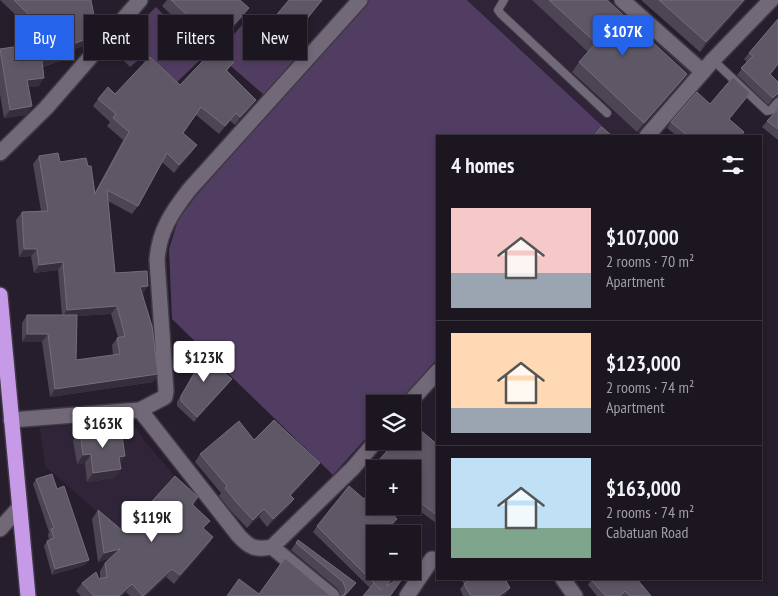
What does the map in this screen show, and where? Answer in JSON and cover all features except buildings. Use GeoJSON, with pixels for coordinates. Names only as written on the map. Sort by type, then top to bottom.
{"type":"FeatureCollection","features":[{"type":"Feature","properties":{"kind":"highway"},"geometry":{"type":"LineString","coordinates":[[0,295],[28,596]]}},
{"type":"Feature","properties":{"kind":"street"},"geometry":{"type":"LineString","coordinates":[[0,153],[46,108],[140,0]]}},
{"type":"Feature","properties":{"kind":"street"},"geometry":{"type":"LineString","coordinates":[[11,420],[140,410],[157,403],[164,397],[166,391],[157,260],[158,243],[166,224],[189,190],[360,0]]}},
{"type":"Feature","properties":{"kind":"street"},"geometry":{"type":"LineString","coordinates":[[622,0],[708,66]]}},
{"type":"Feature","properties":{"kind":"street"},"geometry":{"type":"LineString","coordinates":[[648,135],[708,66],[771,0]]}},
{"type":"Feature","properties":{"kind":"street"},"geometry":{"type":"LineString","coordinates":[[416,395],[436,373]]}},
{"type":"Feature","properties":{"kind":"street"},"geometry":{"type":"LineString","coordinates":[[140,410],[250,547],[260,550],[272,547],[353,468],[368,450]]}},
{"type":"Feature","properties":{"kind":"street"},"geometry":{"type":"LineString","coordinates":[[0,529],[19,508]]}},
{"type":"Feature","properties":{"kind":"street"},"geometry":{"type":"LineString","coordinates":[[272,547],[332,596]]}},
{"type":"Feature","properties":{"kind":"street"},"geometry":{"type":"LineString","coordinates":[[407,596],[432,560]]}},
{"type":"Feature","properties":{"kind":"street"},"geometry":{"type":"LineString","coordinates":[[564,580],[575,596]]}},
{"type":"Feature","properties":{"kind":"lane"},"geometry":{"type":"LineString","coordinates":[[504,0],[498,10],[501,14],[607,113]]}},
{"type":"Feature","properties":{"kind":"lane"},"geometry":{"type":"LineString","coordinates":[[708,66],[767,111],[771,110],[778,102]]}},
{"type":"Feature","properties":{"kind":"shaded area"},"geometry":{"type":"Polygon","coordinates":[[[367,0],[467,0],[612,135],[436,135],[436,360],[405,395],[366,395],[366,438],[333,475],[172,319],[169,249],[178,220],[195,197],[367,0]]]}},
{"type":"Feature","properties":{"kind":"shaded area"},"geometry":{"type":"Polygon","coordinates":[[[468,0],[611,0],[697,74],[639,135],[612,135],[468,0]]]}},
{"type":"Feature","properties":{"kind":"shaded area"},"geometry":{"type":"Polygon","coordinates":[[[156,7],[164,15],[158,15],[158,60],[200,60],[171,88],[145,60],[148,60],[148,15],[156,7]]]}},
{"type":"Feature","properties":{"kind":"shaded area"},"geometry":{"type":"Polygon","coordinates":[[[243,24],[243,60],[294,60],[264,95],[224,60],[233,60],[233,35],[243,24]]]}},
{"type":"Feature","properties":{"kind":"shaded area"},"geometry":{"type":"Polygon","coordinates":[[[123,60],[138,60],[130,67],[123,60]]]}},
{"type":"Feature","properties":{"kind":"shaded area"},"geometry":{"type":"Polygon","coordinates":[[[131,419],[144,440],[197,503],[148,556],[45,466],[40,428],[131,419]]]}}]}
